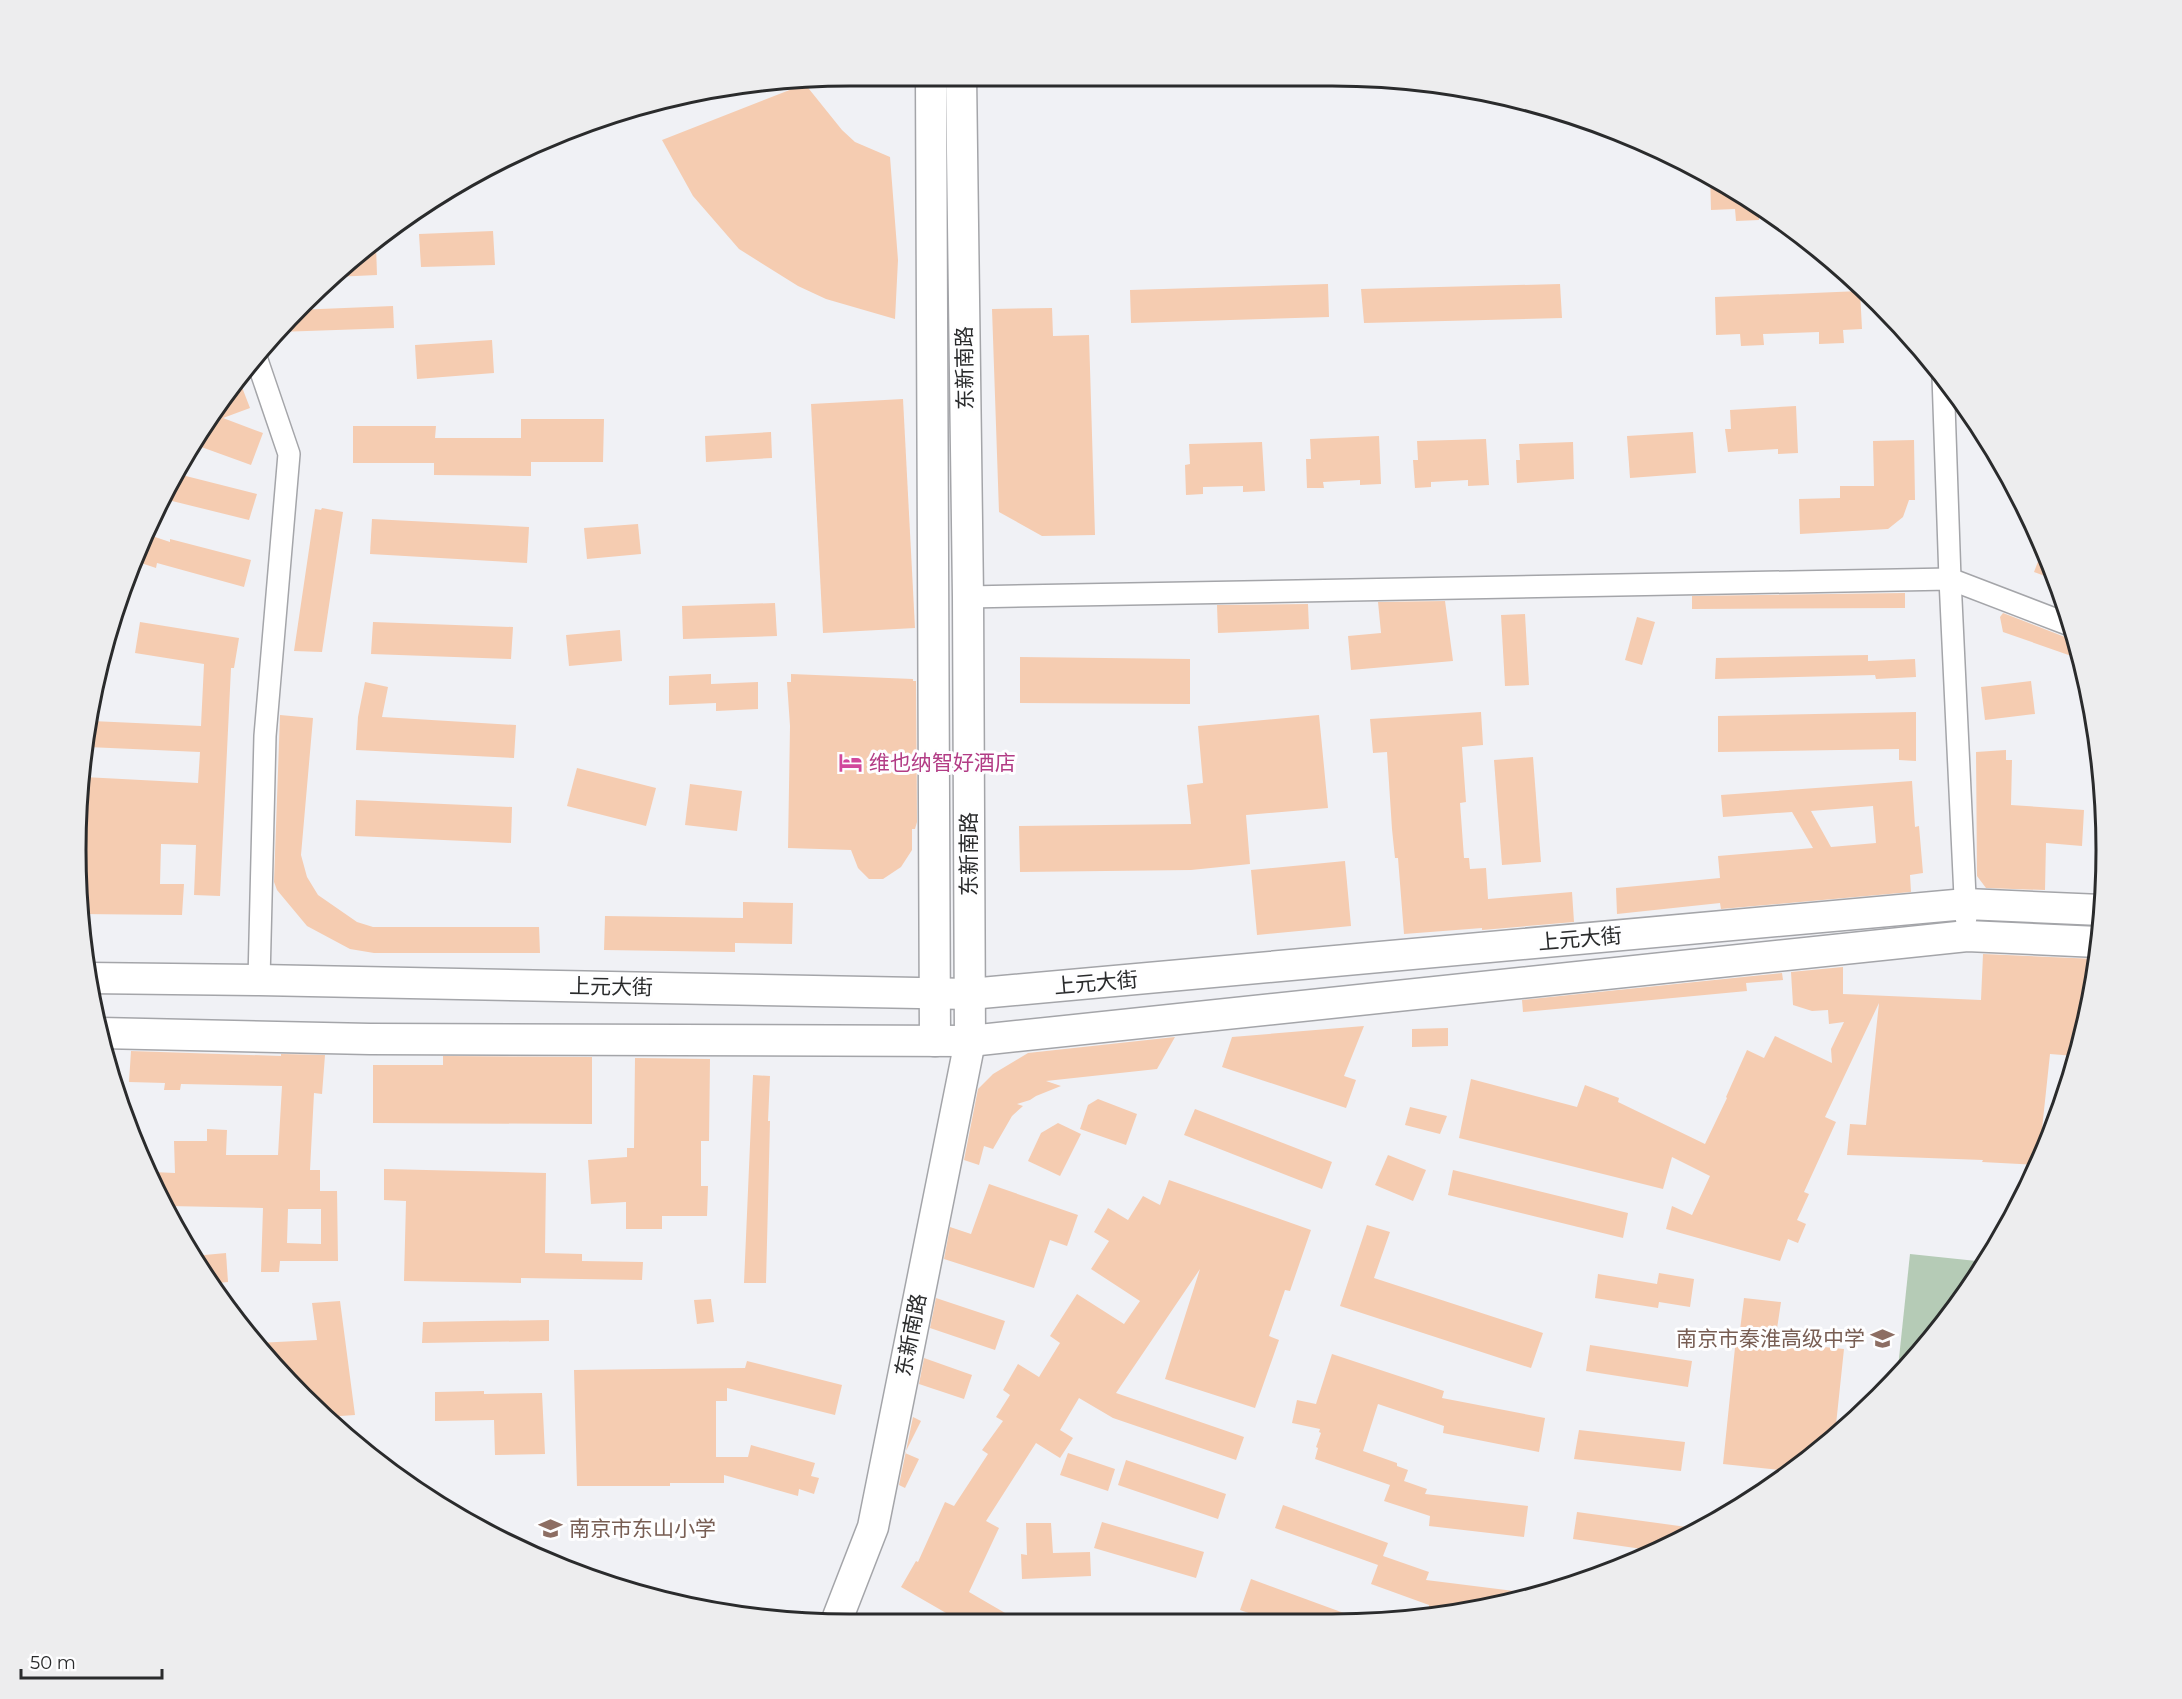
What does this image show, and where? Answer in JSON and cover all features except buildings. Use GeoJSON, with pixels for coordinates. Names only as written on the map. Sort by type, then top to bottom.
{"type":"FeatureCollection","features":[{"type":"Feature","properties":{"kind":"main road","name":"东新南路"},"geometry":{"type":"LineString","coordinates":[[931,86],[935,1041]]}},
{"type":"Feature","properties":{"kind":"main road","name":"东新南路"},"geometry":{"type":"LineString","coordinates":[[839,1614],[873,1527],[970,1041],[968,597],[960,86]]}},
{"type":"Feature","properties":{"kind":"main road","name":"上元大街"},"geometry":{"type":"LineString","coordinates":[[97,978],[970,994],[1966,904],[2094,910]]}},
{"type":"Feature","properties":{"kind":"main road","name":"上元大街"},"geometry":{"type":"LineString","coordinates":[[109,1033],[370,1039],[970,1041],[1967,936],[2091,942]]}},
{"type":"Feature","properties":{"kind":"street"},"geometry":{"type":"LineString","coordinates":[[259,365],[289,454],[265,736],[259,980]]}},
{"type":"Feature","properties":{"kind":"street"},"geometry":{"type":"LineString","coordinates":[[1943,390],[1967,936]]}},
{"type":"Feature","properties":{"kind":"street"},"geometry":{"type":"LineString","coordinates":[[968,597],[1950,579],[2061,622]]}},
{"type":"Feature","properties":{"kind":"green space"},"geometry":{"type":"Polygon","coordinates":[[[1910,1254],[1976,1261],[1939,1315],[1899,1362],[1910,1254]]]}},
{"type":"Feature","properties":{"kind":"place","name":"维也纳智好酒店"},"geometry":{"type":"Point","coordinates":[851,763]}},
{"type":"Feature","properties":{"kind":"place","name":"南京市秦淮高级中学"},"geometry":{"type":"Point","coordinates":[1883,1339]}},
{"type":"Feature","properties":{"kind":"place","name":"南京市东山小学"},"geometry":{"type":"Point","coordinates":[551,1529]}}]}
